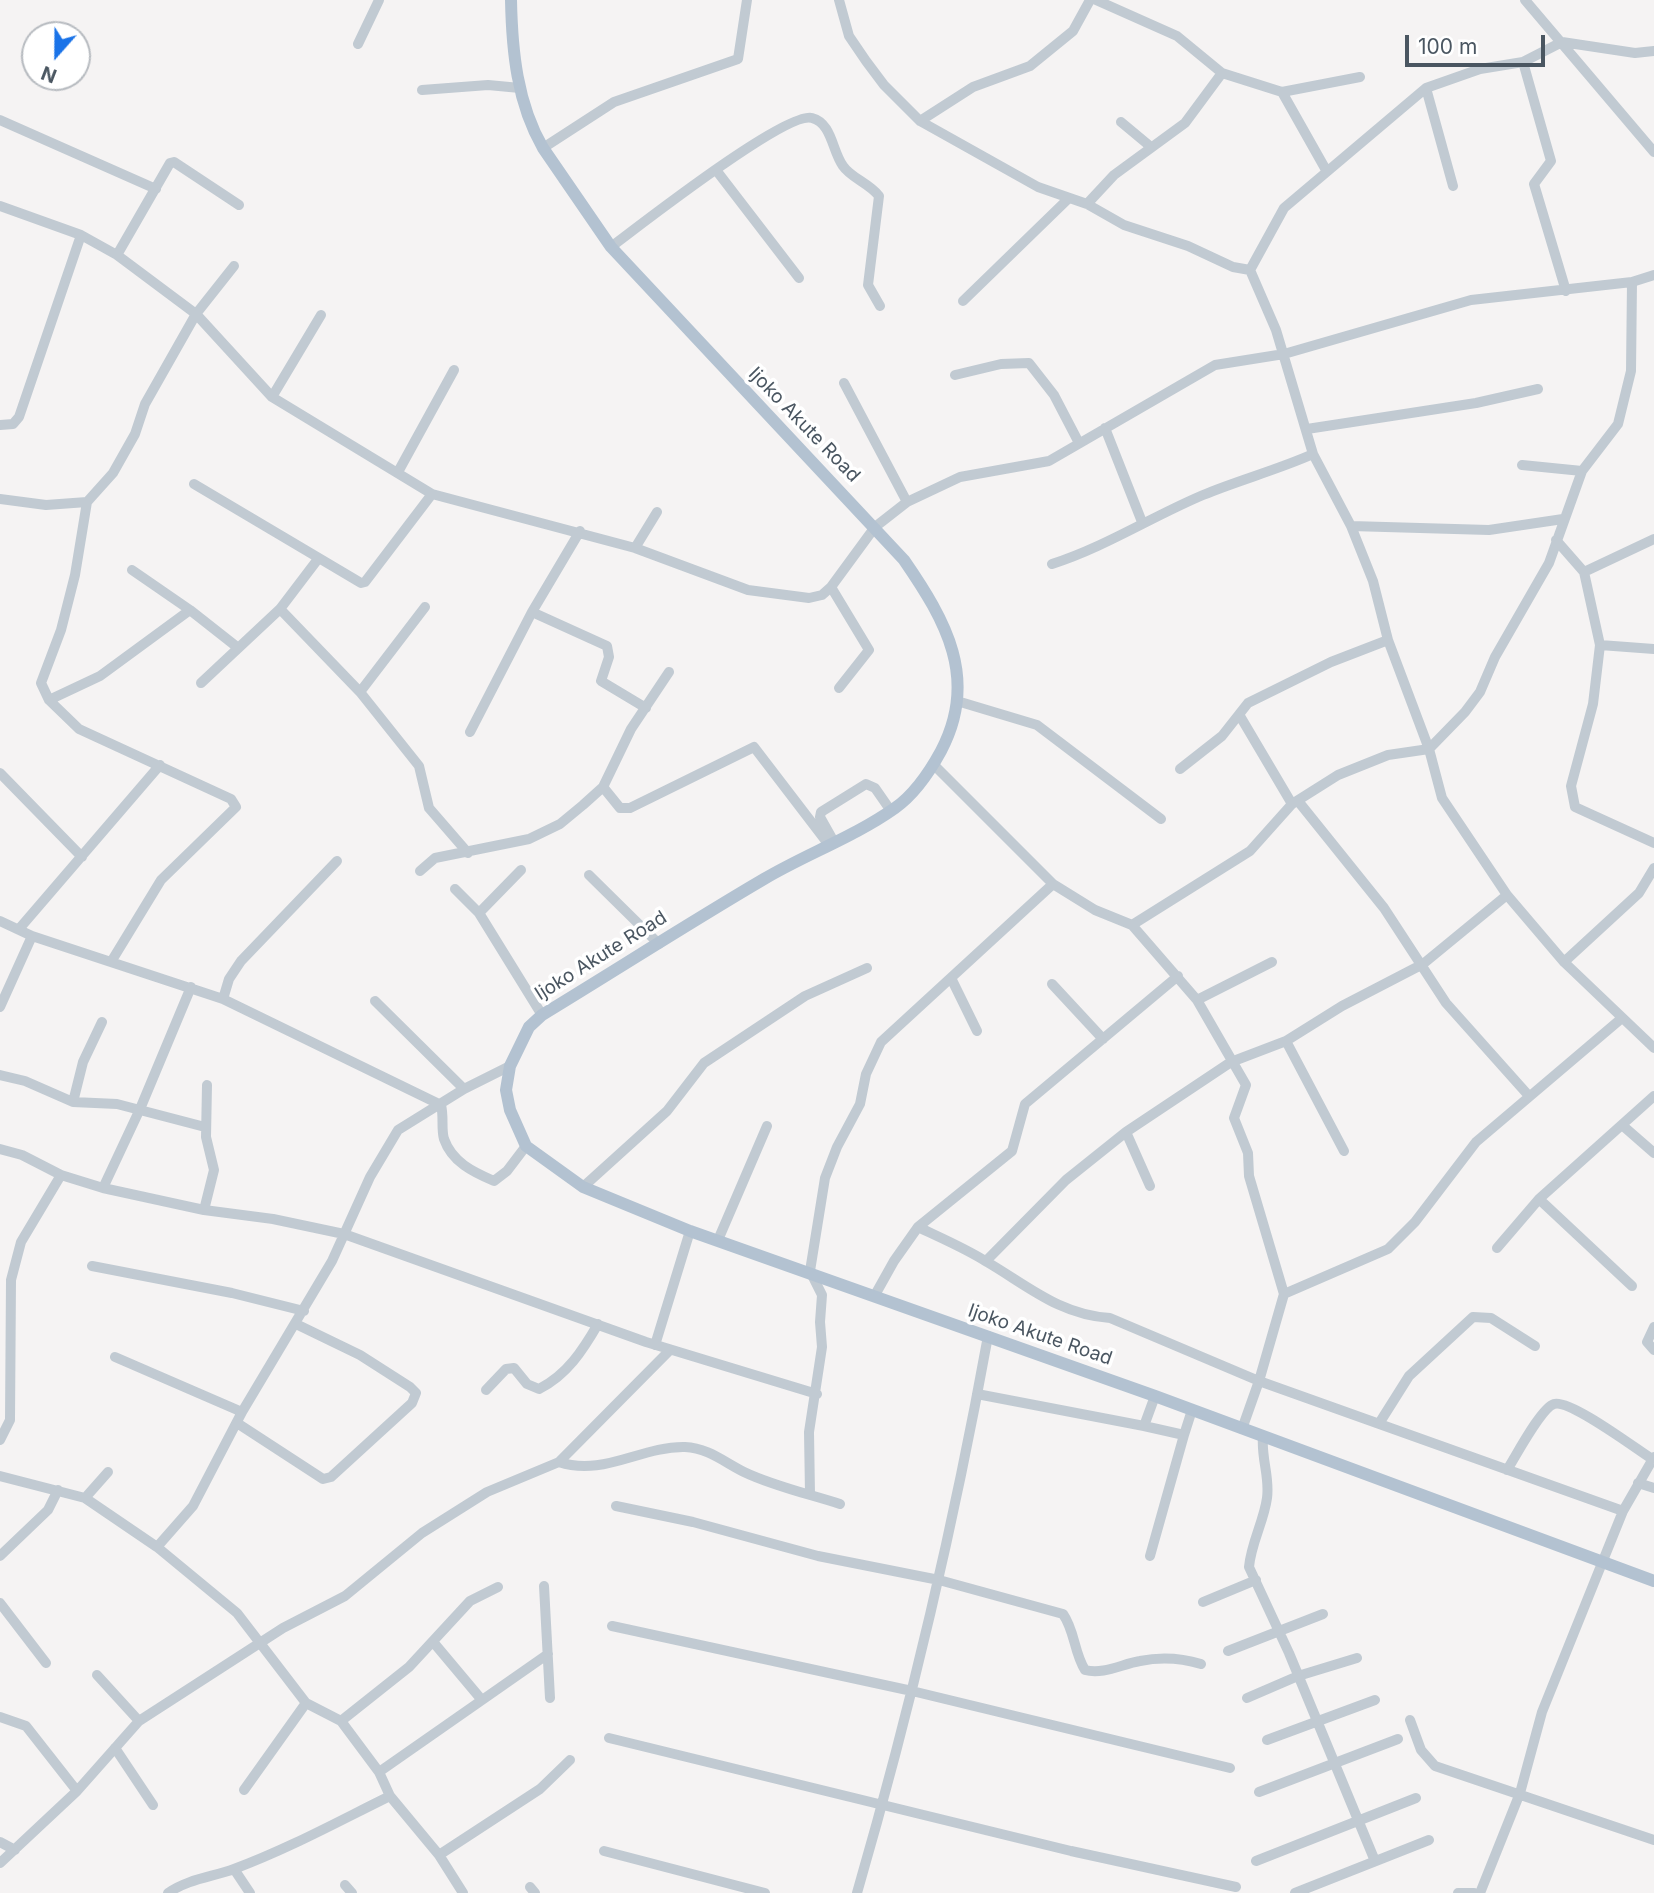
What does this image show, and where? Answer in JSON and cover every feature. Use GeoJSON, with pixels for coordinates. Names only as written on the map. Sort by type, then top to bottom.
{"type":"FeatureCollection","features":[{"type":"Feature","properties":{"kind":"main road","name":"Ijoko Akute Road"},"geometry":{"type":"LineString","coordinates":[[511,0],[514,54],[520,88],[543,148],[611,247],[904,560],[942,620],[956,662],[957,701],[944,746],[934,765],[916,789],[891,811],[776,872],[542,1015],[529,1027],[510,1066],[508,1100],[526,1146],[583,1187],[690,1231],[810,1271],[1155,1396],[1654,1581]]}},
{"type":"Feature","properties":{"kind":"street"},"geometry":{"type":"LineString","coordinates":[[358,44],[379,0]]}},
{"type":"Feature","properties":{"kind":"street"},"geometry":{"type":"LineString","coordinates":[[543,148],[614,102],[738,59],[747,0]]}},
{"type":"Feature","properties":{"kind":"street"},"geometry":{"type":"LineString","coordinates":[[839,0],[849,36],[884,85],[920,121],[1038,187],[1087,204],[1124,225],[1188,246],[1233,267],[1250,270]]}},
{"type":"Feature","properties":{"kind":"street"},"geometry":{"type":"LineString","coordinates":[[920,121],[973,87],[1030,66],[1073,31],[1093,0],[1177,36],[1222,74],[1282,92],[1360,77]]}},
{"type":"Feature","properties":{"kind":"street"},"geometry":{"type":"LineString","coordinates":[[1525,0],[1654,152]]}},
{"type":"Feature","properties":{"kind":"street"},"geometry":{"type":"LineString","coordinates":[[1250,270],[1284,208],[1426,88],[1480,69],[1523,62],[1562,42],[1635,53],[1654,51]]}},
{"type":"Feature","properties":{"kind":"street"},"geometry":{"type":"LineString","coordinates":[[1523,62],[1550,161],[1534,184],[1566,291]]}},
{"type":"Feature","properties":{"kind":"street"},"geometry":{"type":"LineString","coordinates":[[1087,204],[1114,175],[1185,123],[1222,74]]}},
{"type":"Feature","properties":{"kind":"street"},"geometry":{"type":"LineString","coordinates":[[422,90],[488,85],[520,88]]}},
{"type":"Feature","properties":{"kind":"street"},"geometry":{"type":"LineString","coordinates":[[1426,88],[1453,186]]}},
{"type":"Feature","properties":{"kind":"street"},"geometry":{"type":"LineString","coordinates":[[1282,92],[1326,170]]}},
{"type":"Feature","properties":{"kind":"street"},"geometry":{"type":"LineString","coordinates":[[611,247],[716,170],[804,117],[815,118],[827,127],[843,166],[869,184],[879,196],[868,285],[880,306]]}},
{"type":"Feature","properties":{"kind":"street"},"geometry":{"type":"LineString","coordinates":[[0,120],[156,189]]}},
{"type":"Feature","properties":{"kind":"street"},"geometry":{"type":"LineString","coordinates":[[1121,122],[1152,147]]}},
{"type":"Feature","properties":{"kind":"street"},"geometry":{"type":"LineString","coordinates":[[117,255],[174,162],[239,205]]}},
{"type":"Feature","properties":{"kind":"street"},"geometry":{"type":"LineString","coordinates":[[716,170],[799,278]]}},
{"type":"Feature","properties":{"kind":"street"},"geometry":{"type":"LineString","coordinates":[[963,301],[1068,199]]}},
{"type":"Feature","properties":{"kind":"street"},"geometry":{"type":"LineString","coordinates":[[0,206],[81,234],[117,255],[196,314],[272,397],[432,494],[580,531],[635,548],[748,590],[809,598],[822,595],[831,587],[875,527],[908,502],[960,477],[1049,461],[1215,365],[1284,354],[1471,300],[1632,282],[1654,275]]}},
{"type":"Feature","properties":{"kind":"street"},"geometry":{"type":"LineString","coordinates":[[0,425],[13,424],[19,417],[81,234]]}},
{"type":"Feature","properties":{"kind":"street"},"geometry":{"type":"LineString","coordinates":[[111,962],[161,880],[236,807],[231,799],[79,729],[49,700],[41,683],[61,630],[87,502],[113,473],[135,434],[145,404],[196,314],[234,266]]}},
{"type":"Feature","properties":{"kind":"street"},"geometry":{"type":"LineString","coordinates":[[1250,270],[1265,299],[1284,354],[1313,454],[1351,526],[1373,581],[1388,640],[1429,748],[1442,798],[1507,895],[1564,962],[1654,1048]]}},
{"type":"Feature","properties":{"kind":"street"},"geometry":{"type":"LineString","coordinates":[[1132,925],[1250,851],[1295,803],[1351,770],[1388,755],[1429,748],[1480,692],[1495,657],[1549,563],[1582,471],[1618,424],[1631,371],[1632,282]]}},
{"type":"Feature","properties":{"kind":"street"},"geometry":{"type":"LineString","coordinates":[[272,397],[321,315]]}},
{"type":"Feature","properties":{"kind":"street"},"geometry":{"type":"LineString","coordinates":[[955,375],[1001,364],[1029,363],[1054,395],[1079,443]]}},
{"type":"Feature","properties":{"kind":"street"},"geometry":{"type":"LineString","coordinates":[[398,472],[454,370]]}},
{"type":"Feature","properties":{"kind":"street"},"geometry":{"type":"LineString","coordinates":[[844,383],[908,502]]}},
{"type":"Feature","properties":{"kind":"street"},"geometry":{"type":"LineString","coordinates":[[1307,429],[1476,403],[1538,389]]}},
{"type":"Feature","properties":{"kind":"street"},"geometry":{"type":"LineString","coordinates":[[1105,428],[1142,522]]}},
{"type":"Feature","properties":{"kind":"street"},"geometry":{"type":"LineString","coordinates":[[1052,564],[1094,550],[1142,522],[1205,494],[1276,471],[1313,454]]}},
{"type":"Feature","properties":{"kind":"street"},"geometry":{"type":"LineString","coordinates":[[1522,465],[1582,471]]}},
{"type":"Feature","properties":{"kind":"street"},"geometry":{"type":"LineString","coordinates":[[194,484],[361,583],[365,582],[432,494]]}},
{"type":"Feature","properties":{"kind":"street"},"geometry":{"type":"LineString","coordinates":[[0,499],[46,505],[87,502]]}},
{"type":"Feature","properties":{"kind":"street"},"geometry":{"type":"LineString","coordinates":[[635,548],[657,512]]}},
{"type":"Feature","properties":{"kind":"street"},"geometry":{"type":"LineString","coordinates":[[1351,526],[1489,530],[1563,519]]}},
{"type":"Feature","properties":{"kind":"street"},"geometry":{"type":"LineString","coordinates":[[470,732],[532,612],[580,531]]}},
{"type":"Feature","properties":{"kind":"street"},"geometry":{"type":"LineString","coordinates":[[1584,572],[1654,539]]}},
{"type":"Feature","properties":{"kind":"street"},"geometry":{"type":"LineString","coordinates":[[1556,540],[1584,572],[1600,645],[1593,704],[1571,786],[1574,807],[1654,843]]}},
{"type":"Feature","properties":{"kind":"street"},"geometry":{"type":"LineString","coordinates":[[201,683],[280,608],[318,559]]}},
{"type":"Feature","properties":{"kind":"street"},"geometry":{"type":"LineString","coordinates":[[132,570],[190,610],[237,648]]}},
{"type":"Feature","properties":{"kind":"street"},"geometry":{"type":"LineString","coordinates":[[831,587],[869,650],[839,688]]}},
{"type":"Feature","properties":{"kind":"street"},"geometry":{"type":"LineString","coordinates":[[360,692],[425,607]]}},
{"type":"Feature","properties":{"kind":"street"},"geometry":{"type":"LineString","coordinates":[[280,608],[360,692],[419,766],[429,808],[468,853]]}},
{"type":"Feature","properties":{"kind":"street"},"geometry":{"type":"LineString","coordinates":[[49,700],[100,676],[190,610]]}},
{"type":"Feature","properties":{"kind":"street"},"geometry":{"type":"LineString","coordinates":[[532,612],[607,646],[609,657],[601,681],[646,708]]}},
{"type":"Feature","properties":{"kind":"street"},"geometry":{"type":"LineString","coordinates":[[1180,769],[1222,736],[1248,703],[1388,640]]}},
{"type":"Feature","properties":{"kind":"street"},"geometry":{"type":"LineString","coordinates":[[1600,645],[1654,649]]}},
{"type":"Feature","properties":{"kind":"street"},"geometry":{"type":"LineString","coordinates":[[420,872],[435,858],[529,839],[559,824],[603,787],[615,757],[669,672]]}},
{"type":"Feature","properties":{"kind":"street"},"geometry":{"type":"LineString","coordinates":[[957,701],[1002,712],[1037,725],[1161,819]]}},
{"type":"Feature","properties":{"kind":"street"},"geometry":{"type":"LineString","coordinates":[[1240,716],[1295,803],[1384,908],[1446,1003],[1529,1096]]}},
{"type":"Feature","properties":{"kind":"street"},"geometry":{"type":"LineString","coordinates":[[603,787],[620,808],[630,808],[754,747],[832,843]]}},
{"type":"Feature","properties":{"kind":"street"},"geometry":{"type":"LineString","coordinates":[[19,929],[160,765]]}},
{"type":"Feature","properties":{"kind":"street"},"geometry":{"type":"LineString","coordinates":[[934,765],[1053,884],[1095,910],[1132,925],[1196,1000],[1246,1085],[1234,1118],[1248,1153],[1249,1176],[1284,1294],[1242,1429]]}},
{"type":"Feature","properties":{"kind":"street"},"geometry":{"type":"LineString","coordinates":[[0,773],[82,857]]}},
{"type":"Feature","properties":{"kind":"street"},"geometry":{"type":"LineString","coordinates":[[832,843],[820,817],[821,812],[866,784],[875,788],[891,811]]}},
{"type":"Feature","properties":{"kind":"street"},"geometry":{"type":"LineString","coordinates":[[223,999],[229,979],[241,961],[337,861]]}},
{"type":"Feature","properties":{"kind":"street"},"geometry":{"type":"LineString","coordinates":[[1564,962],[1639,893],[1654,868]]}},
{"type":"Feature","properties":{"kind":"street"},"geometry":{"type":"LineString","coordinates":[[479,913],[520,870]]}},
{"type":"Feature","properties":{"kind":"street"},"geometry":{"type":"LineString","coordinates":[[589,875],[659,944]]}},
{"type":"Feature","properties":{"kind":"street"},"geometry":{"type":"LineString","coordinates":[[810,1494],[809,1432],[817,1394],[822,1347],[822,1295],[810,1271],[825,1178],[837,1147],[860,1104],[874,1052],[881,1042],[952,980],[1053,884]]}},
{"type":"Feature","properties":{"kind":"street"},"geometry":{"type":"LineString","coordinates":[[455,889],[479,913],[542,1015]]}},
{"type":"Feature","properties":{"kind":"street"},"geometry":{"type":"LineString","coordinates":[[986,1261],[1066,1180],[1126,1132],[1231,1062],[1286,1041],[1342,1006],[1423,964],[1507,895]]}},
{"type":"Feature","properties":{"kind":"street"},"geometry":{"type":"LineString","coordinates":[[0,921],[32,936],[223,999],[441,1105]]}},
{"type":"Feature","properties":{"kind":"street"},"geometry":{"type":"LineString","coordinates":[[0,1007],[32,936]]}},
{"type":"Feature","properties":{"kind":"street"},"geometry":{"type":"LineString","coordinates":[[1196,1000],[1272,962]]}},
{"type":"Feature","properties":{"kind":"street"},"geometry":{"type":"LineString","coordinates":[[583,1187],[667,1111],[704,1063],[805,996],[867,968]]}},
{"type":"Feature","properties":{"kind":"street"},"geometry":{"type":"LineString","coordinates":[[875,1295],[894,1261],[918,1227],[1012,1151],[1025,1104],[1178,976]]}},
{"type":"Feature","properties":{"kind":"street"},"geometry":{"type":"LineString","coordinates":[[952,980],[977,1031]]}},
{"type":"Feature","properties":{"kind":"street"},"geometry":{"type":"LineString","coordinates":[[1052,984],[1103,1039]]}},
{"type":"Feature","properties":{"kind":"street"},"geometry":{"type":"LineString","coordinates":[[103,1188],[141,1109],[191,987]]}},
{"type":"Feature","properties":{"kind":"street"},"geometry":{"type":"LineString","coordinates":[[375,1001],[464,1089]]}},
{"type":"Feature","properties":{"kind":"street"},"geometry":{"type":"LineString","coordinates":[[1284,1294],[1388,1249],[1415,1222],[1476,1142],[1622,1018]]}},
{"type":"Feature","properties":{"kind":"street"},"geometry":{"type":"LineString","coordinates":[[73,1102],[83,1062],[102,1022]]}},
{"type":"Feature","properties":{"kind":"street"},"geometry":{"type":"LineString","coordinates":[[1286,1041],[1344,1151]]}},
{"type":"Feature","properties":{"kind":"street"},"geometry":{"type":"LineString","coordinates":[[157,1547],[193,1506],[242,1412],[304,1311],[370,1177],[398,1130],[464,1089],[510,1066]]}},
{"type":"Feature","properties":{"kind":"street"},"geometry":{"type":"LineString","coordinates":[[0,1075],[25,1081],[73,1102],[108,1103],[141,1109],[205,1127]]}},
{"type":"Feature","properties":{"kind":"street"},"geometry":{"type":"LineString","coordinates":[[204,1210],[214,1170],[205,1127],[207,1085]]}},
{"type":"Feature","properties":{"kind":"street"},"geometry":{"type":"LineString","coordinates":[[1497,1248],[1539,1199],[1654,1096]]}},
{"type":"Feature","properties":{"kind":"street"},"geometry":{"type":"LineString","coordinates":[[441,1105],[443,1137],[453,1155],[471,1171],[494,1181],[507,1171],[526,1146]]}},
{"type":"Feature","properties":{"kind":"street"},"geometry":{"type":"LineString","coordinates":[[1622,1125],[1654,1153]]}},
{"type":"Feature","properties":{"kind":"street"},"geometry":{"type":"LineString","coordinates":[[718,1240],[767,1126]]}},
{"type":"Feature","properties":{"kind":"street"},"geometry":{"type":"LineString","coordinates":[[1126,1132],[1150,1186]]}},
{"type":"Feature","properties":{"kind":"street"},"geometry":{"type":"LineString","coordinates":[[0,1149],[22,1155],[61,1175],[103,1188],[204,1210],[272,1219],[344,1234],[655,1345],[817,1394]]}},
{"type":"Feature","properties":{"kind":"street"},"geometry":{"type":"LineString","coordinates":[[0,1440],[10,1420],[11,1280],[21,1242],[61,1175]]}},
{"type":"Feature","properties":{"kind":"street"},"geometry":{"type":"LineString","coordinates":[[1539,1199],[1632,1286]]}},
{"type":"Feature","properties":{"kind":"street"},"geometry":{"type":"LineString","coordinates":[[918,1227],[986,1261],[1063,1309],[1085,1317],[1110,1318],[1259,1381],[1623,1511]]}},
{"type":"Feature","properties":{"kind":"street"},"geometry":{"type":"LineString","coordinates":[[655,1345],[690,1231]]}},
{"type":"Feature","properties":{"kind":"street"},"geometry":{"type":"LineString","coordinates":[[92,1266],[232,1293],[304,1311]]}},
{"type":"Feature","properties":{"kind":"street"},"geometry":{"type":"LineString","coordinates":[[1380,1422],[1409,1376],[1473,1317],[1491,1318],[1535,1346]]}},
{"type":"Feature","properties":{"kind":"street"},"geometry":{"type":"LineString","coordinates":[[237,1423],[323,1479],[331,1477],[412,1403],[416,1393],[410,1387],[360,1355],[296,1324]]}},
{"type":"Feature","properties":{"kind":"street"},"geometry":{"type":"LineString","coordinates":[[486,1390],[506,1369],[514,1368],[527,1384],[539,1390],[551,1383],[579,1356],[598,1324]]}},
{"type":"Feature","properties":{"kind":"street"},"geometry":{"type":"LineString","coordinates":[[1654,1327],[1647,1342],[1654,1350]]}},
{"type":"Feature","properties":{"kind":"street"},"geometry":{"type":"LineString","coordinates":[[857,1893],[883,1804],[939,1580],[988,1336]]}},
{"type":"Feature","properties":{"kind":"street"},"geometry":{"type":"LineString","coordinates":[[0,1863],[77,1791],[139,1721],[283,1628],[345,1596],[422,1532],[487,1492],[559,1462],[670,1350]]}},
{"type":"Feature","properties":{"kind":"street"},"geometry":{"type":"LineString","coordinates":[[115,1357],[242,1412]]}},
{"type":"Feature","properties":{"kind":"street"},"geometry":{"type":"LineString","coordinates":[[977,1394],[1184,1435]]}},
{"type":"Feature","properties":{"kind":"street"},"geometry":{"type":"LineString","coordinates":[[1144,1426],[1155,1396]]}},
{"type":"Feature","properties":{"kind":"street"},"geometry":{"type":"LineString","coordinates":[[1480,1893],[1520,1793],[1542,1712],[1623,1511],[1653,1458],[1577,1410],[1563,1404],[1553,1404],[1544,1412],[1507,1469]]}},
{"type":"Feature","properties":{"kind":"street"},"geometry":{"type":"LineString","coordinates":[[1150,1556],[1192,1410]]}},
{"type":"Feature","properties":{"kind":"street"},"geometry":{"type":"LineString","coordinates":[[1263,1437],[1261,1455],[1268,1486],[1267,1500],[1249,1567],[1279,1631],[1375,1861]]}},
{"type":"Feature","properties":{"kind":"street"},"geometry":{"type":"LineString","coordinates":[[559,1462],[577,1468],[673,1448],[696,1448],[712,1453],[745,1472],[840,1504]]}},
{"type":"Feature","properties":{"kind":"street"},"geometry":{"type":"LineString","coordinates":[[85,1498],[108,1472]]}},
{"type":"Feature","properties":{"kind":"street"},"geometry":{"type":"LineString","coordinates":[[0,1476],[85,1498],[157,1547],[237,1613],[306,1703],[341,1721],[379,1772],[390,1796],[439,1855],[463,1893]]}},
{"type":"Feature","properties":{"kind":"street"},"geometry":{"type":"LineString","coordinates":[[1638,1483],[1654,1488]]}},
{"type":"Feature","properties":{"kind":"street"},"geometry":{"type":"LineString","coordinates":[[0,1556],[48,1510],[58,1490]]}},
{"type":"Feature","properties":{"kind":"street"},"geometry":{"type":"LineString","coordinates":[[616,1506],[738,1533],[804,1553],[939,1580],[1063,1614],[1085,1670],[1094,1673],[1158,1659],[1182,1658],[1201,1664]]}},
{"type":"Feature","properties":{"kind":"street"},"geometry":{"type":"LineString","coordinates":[[1203,1602],[1256,1580]]}},
{"type":"Feature","properties":{"kind":"street"},"geometry":{"type":"LineString","coordinates":[[544,1586],[550,1698]]}},
{"type":"Feature","properties":{"kind":"street"},"geometry":{"type":"LineString","coordinates":[[341,1721],[433,1643],[470,1601],[498,1587]]}},
{"type":"Feature","properties":{"kind":"street"},"geometry":{"type":"LineString","coordinates":[[0,1603],[46,1663]]}},
{"type":"Feature","properties":{"kind":"street"},"geometry":{"type":"LineString","coordinates":[[1228,1651],[1323,1614]]}},
{"type":"Feature","properties":{"kind":"street"},"geometry":{"type":"LineString","coordinates":[[612,1626],[912,1690],[1230,1768]]}},
{"type":"Feature","properties":{"kind":"street"},"geometry":{"type":"LineString","coordinates":[[433,1643],[481,1699]]}},
{"type":"Feature","properties":{"kind":"street"},"geometry":{"type":"LineString","coordinates":[[379,1772],[548,1654]]}},
{"type":"Feature","properties":{"kind":"street"},"geometry":{"type":"LineString","coordinates":[[1247,1698],[1298,1676],[1357,1658]]}},
{"type":"Feature","properties":{"kind":"street"},"geometry":{"type":"LineString","coordinates":[[97,1675],[139,1721]]}},
{"type":"Feature","properties":{"kind":"street"},"geometry":{"type":"LineString","coordinates":[[1267,1740],[1375,1700]]}},
{"type":"Feature","properties":{"kind":"street"},"geometry":{"type":"LineString","coordinates":[[244,1790],[306,1703]]}},
{"type":"Feature","properties":{"kind":"street"},"geometry":{"type":"LineString","coordinates":[[0,1717],[26,1726],[77,1791]]}},
{"type":"Feature","properties":{"kind":"street"},"geometry":{"type":"LineString","coordinates":[[1410,1720],[1427,1761],[1654,1840]]}},
{"type":"Feature","properties":{"kind":"street"},"geometry":{"type":"LineString","coordinates":[[609,1738],[1071,1851],[1236,1887]]}},
{"type":"Feature","properties":{"kind":"street"},"geometry":{"type":"LineString","coordinates":[[1259,1792],[1398,1739]]}},
{"type":"Feature","properties":{"kind":"street"},"geometry":{"type":"LineString","coordinates":[[115,1748],[153,1805]]}},
{"type":"Feature","properties":{"kind":"street"},"geometry":{"type":"LineString","coordinates":[[439,1855],[540,1789],[570,1760]]}},
{"type":"Feature","properties":{"kind":"street"},"geometry":{"type":"LineString","coordinates":[[168,1893],[179,1885],[234,1869],[390,1796]]}},
{"type":"Feature","properties":{"kind":"street"},"geometry":{"type":"LineString","coordinates":[[1255,1861],[1416,1798]]}},
{"type":"Feature","properties":{"kind":"street"},"geometry":{"type":"LineString","coordinates":[[1295,1893],[1429,1840]]}},
{"type":"Feature","properties":{"kind":"street"},"geometry":{"type":"LineString","coordinates":[[0,1842],[15,1850]]}},
{"type":"Feature","properties":{"kind":"street"},"geometry":{"type":"LineString","coordinates":[[604,1851],[765,1893]]}},
{"type":"Feature","properties":{"kind":"street"},"geometry":{"type":"LineString","coordinates":[[234,1869],[250,1893]]}},
{"type":"Feature","properties":{"kind":"street"},"geometry":{"type":"LineString","coordinates":[[1458,1893],[1474,1893]]}}]}
